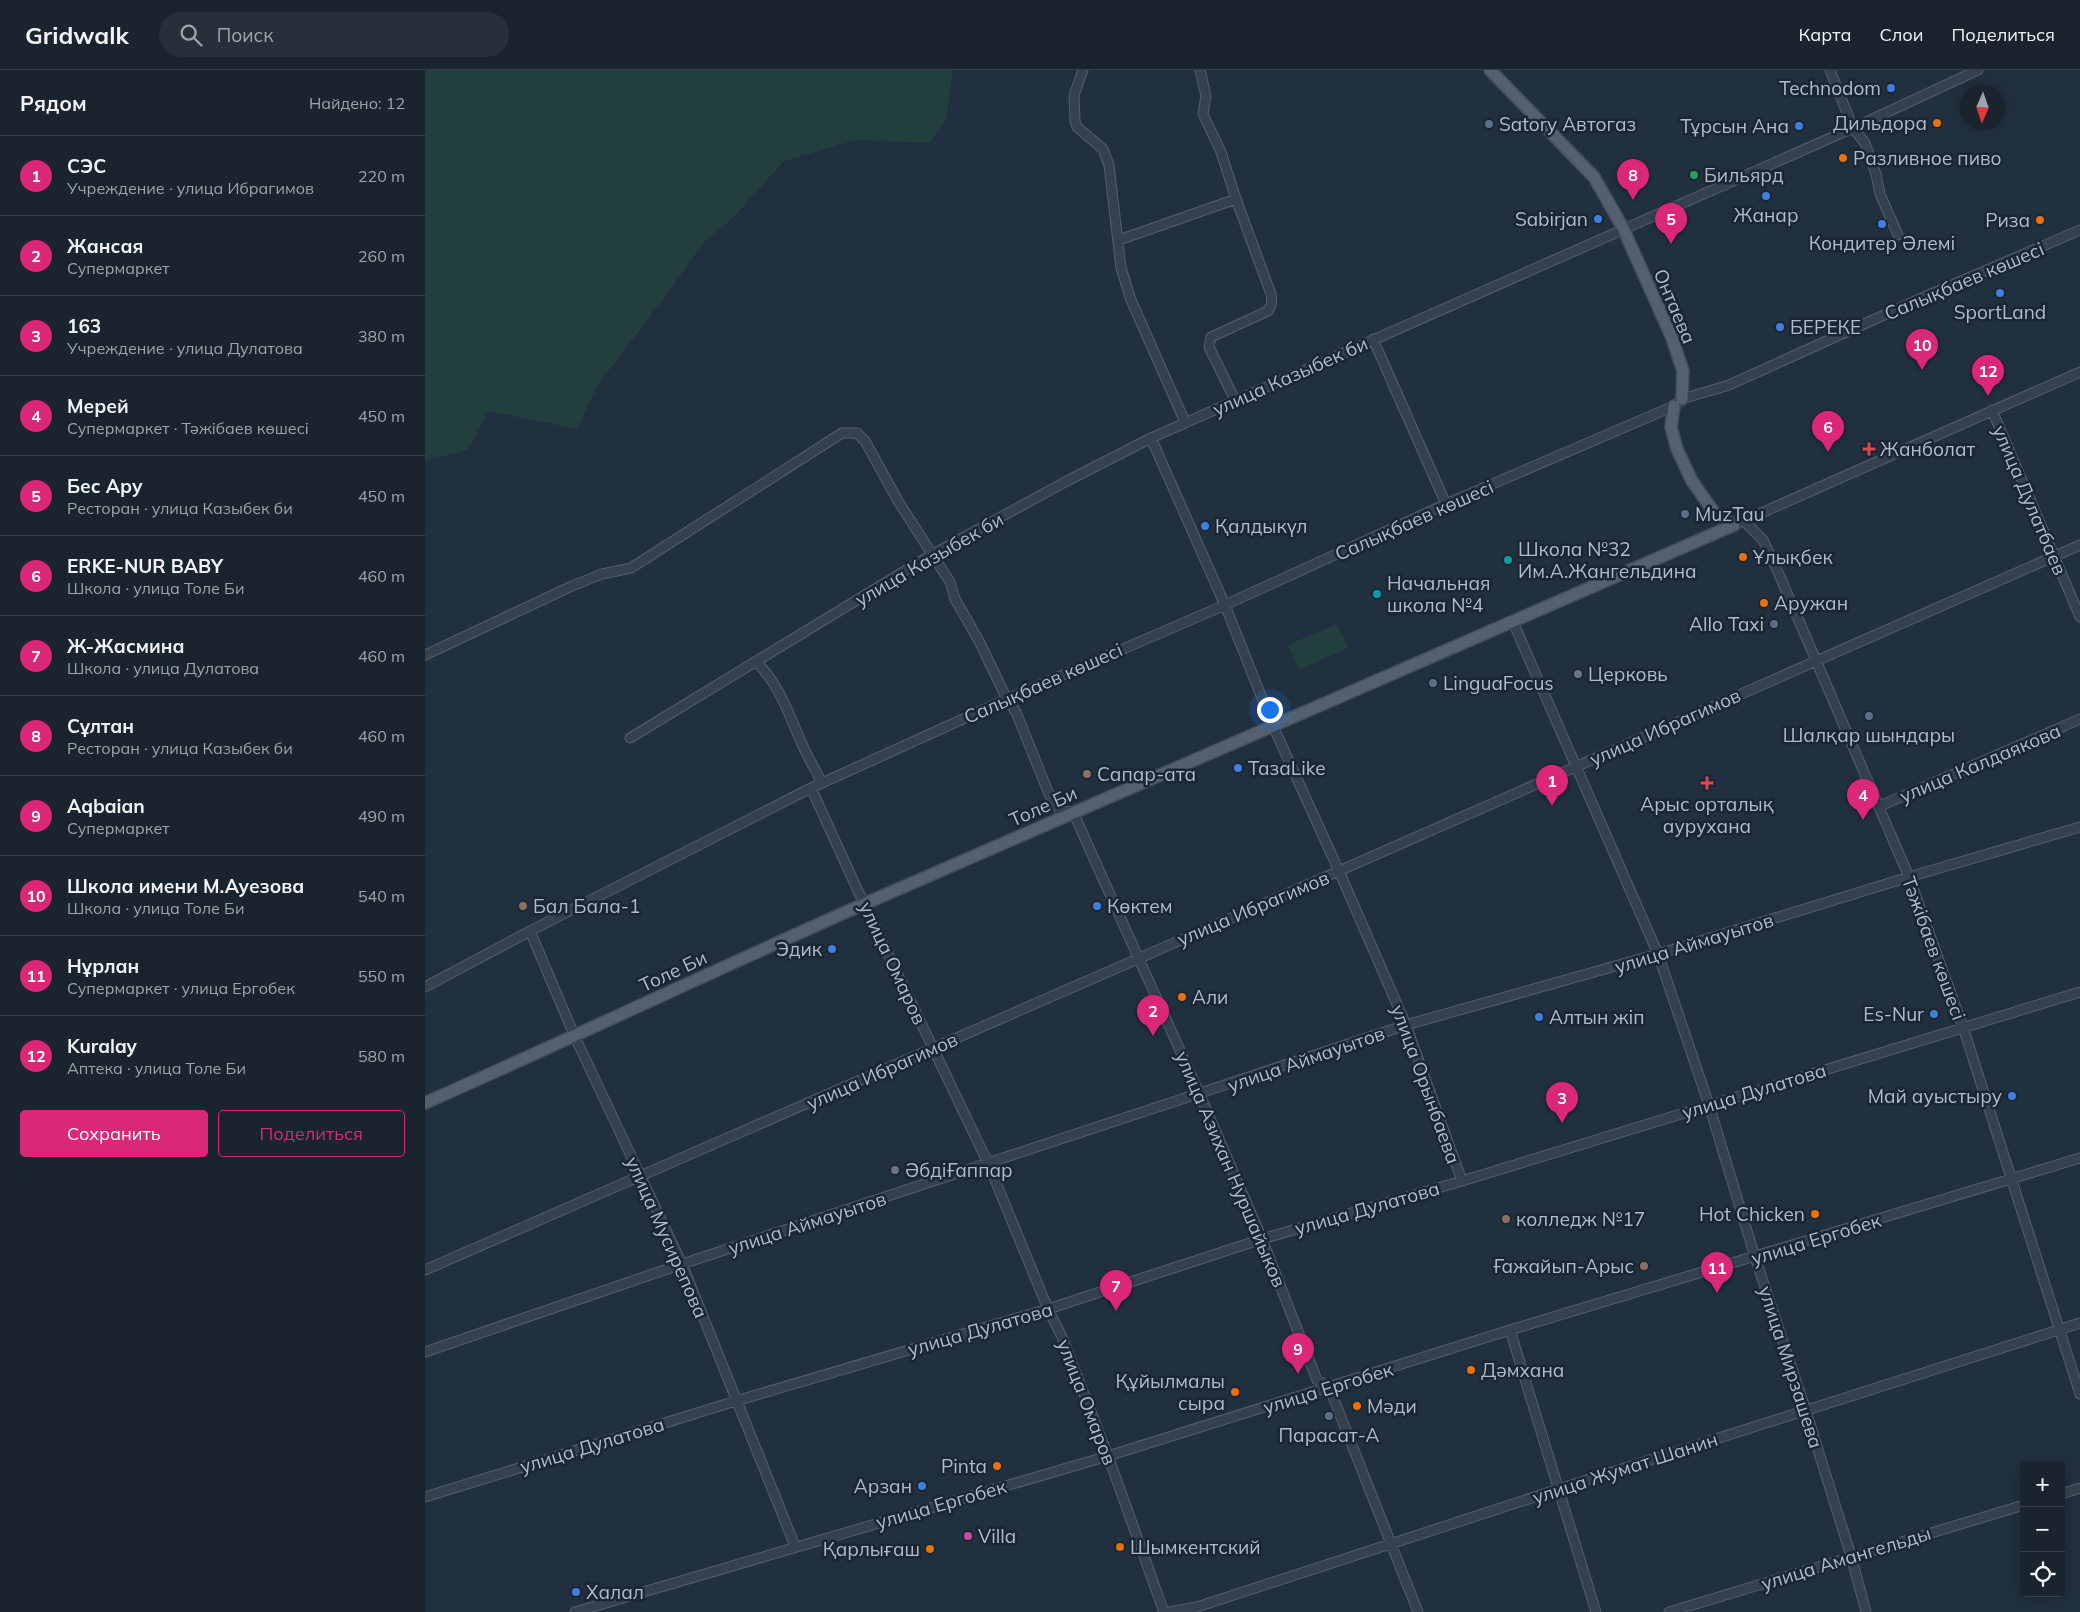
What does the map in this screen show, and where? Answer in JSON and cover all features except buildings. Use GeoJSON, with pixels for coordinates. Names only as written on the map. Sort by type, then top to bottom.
{"type":"FeatureCollection","features":[{"type":"Feature","properties":{"kind":"main road","name":"Онтаева"},"geometry":{"type":"LineString","coordinates":[[1490,70],[1594,176],[1623,228],[1683,371],[1678,403],[1671,427],[1677,449],[1692,481],[1716,515],[1739,523]]}},
{"type":"Feature","properties":{"kind":"main road","name":"Толе Би"},"geometry":{"type":"LineString","coordinates":[[425,1103],[575,1037],[864,904],[1739,523]]}},
{"type":"Feature","properties":{"kind":"street"},"geometry":{"type":"LineString","coordinates":[[1083,70],[1074,94],[1075,122],[1077,127],[1103,149],[1109,165],[1121,268],[1131,300],[1185,422]]}},
{"type":"Feature","properties":{"kind":"street"},"geometry":{"type":"LineString","coordinates":[[1200,70],[1206,96],[1203,114],[1221,152],[1272,301],[1272,306],[1268,311],[1211,338],[1209,342],[1209,347],[1235,400]]}},
{"type":"Feature","properties":{"kind":"street"},"geometry":{"type":"LineString","coordinates":[[1830,70],[1853,128],[1865,143],[1876,174],[1880,194],[1898,235]]}},
{"type":"Feature","properties":{"kind":"street","name":"улица Казыбек би"},"geometry":{"type":"LineString","coordinates":[[630,738],[931,555],[1151,438],[1853,128],[1978,70]]}},
{"type":"Feature","properties":{"kind":"street"},"geometry":{"type":"LineString","coordinates":[[1119,240],[1236,199]]}},
{"type":"Feature","properties":{"kind":"street","name":"Салықбаев көшесі"},"geometry":{"type":"LineString","coordinates":[[425,987],[530,931],[811,788],[1007,699],[1225,605],[1446,504],[1678,403],[1729,385],[1924,297],[2080,230]]}},
{"type":"Feature","properties":{"kind":"street"},"geometry":{"type":"LineString","coordinates":[[1373,339],[1446,504]]}},
{"type":"Feature","properties":{"kind":"street"},"geometry":{"type":"LineString","coordinates":[[1739,523],[2080,372]]}},
{"type":"Feature","properties":{"kind":"street","name":"улица Дулатбаев"},"geometry":{"type":"LineString","coordinates":[[1992,410],[2080,617]]}},
{"type":"Feature","properties":{"kind":"street"},"geometry":{"type":"LineString","coordinates":[[425,654],[572,586],[602,574],[631,568],[842,433],[857,433],[865,441],[898,501],[950,582],[955,599],[979,641],[1007,699],[1016,712],[1049,794],[1060,811],[1073,812]]}},
{"type":"Feature","properties":{"kind":"street","name":"улица Орынбаева"},"geometry":{"type":"LineString","coordinates":[[1151,438],[1225,605],[1273,726],[1407,1025],[1462,1181]]}},
{"type":"Feature","properties":{"kind":"street","name":"Тәжібаев көшесі"},"geometry":{"type":"LineString","coordinates":[[1739,523],[1763,540],[1880,806],[1909,877],[1963,1027],[2080,1394]]}},
{"type":"Feature","properties":{"kind":"street","name":"улица Ибрагимов"},"geometry":{"type":"LineString","coordinates":[[425,1270],[2080,545]]}},
{"type":"Feature","properties":{"kind":"street","name":"улица Мирзашева"},"geometry":{"type":"LineString","coordinates":[[1513,622],[1658,954],[1709,1105],[1755,1258],[1806,1411],[1867,1612]]}},
{"type":"Feature","properties":{"kind":"street"},"geometry":{"type":"LineString","coordinates":[[756,662],[765,670],[785,704],[802,744],[822,783]]}},
{"type":"Feature","properties":{"kind":"street","name":"улица Калдаякова"},"geometry":{"type":"LineString","coordinates":[[1880,806],[2080,719]]}},
{"type":"Feature","properties":{"kind":"street","name":"улица Омаров"},"geometry":{"type":"LineString","coordinates":[[811,788],[864,904],[988,1163],[1047,1310],[1062,1337],[1108,1456],[1164,1612]]}},
{"type":"Feature","properties":{"kind":"street","name":"улица Азихан Нуршайыков"},"geometry":{"type":"LineString","coordinates":[[1073,812],[1200,1095],[1262,1239],[1317,1380],[1329,1387],[1418,1612]]}},
{"type":"Feature","properties":{"kind":"street","name":"улица Аймауытов"},"geometry":{"type":"LineString","coordinates":[[425,1352],[682,1264],[1200,1095],[1407,1025],[1658,954],[2080,827]]}},
{"type":"Feature","properties":{"kind":"street","name":"улица Мусирепова"},"geometry":{"type":"LineString","coordinates":[[530,931],[575,1037],[682,1264],[795,1546]]}},
{"type":"Feature","properties":{"kind":"street","name":"улица Дулатова"},"geometry":{"type":"LineString","coordinates":[[425,1497],[736,1401],[1047,1310],[1262,1239],[1462,1181],[2080,992]]}},
{"type":"Feature","properties":{"kind":"street","name":"улица Ергобек"},"geometry":{"type":"LineString","coordinates":[[575,1612],[795,1546],[1108,1456],[1510,1330],[1755,1258],[2080,1158]]}},
{"type":"Feature","properties":{"kind":"street","name":"улица Жумат Шанин"},"geometry":{"type":"LineString","coordinates":[[1169,1612],[1197,1607],[1559,1489],[2080,1324]]}},
{"type":"Feature","properties":{"kind":"street"},"geometry":{"type":"LineString","coordinates":[[1510,1330],[1595,1612]]}},
{"type":"Feature","properties":{"kind":"street"},"geometry":{"type":"LineString","coordinates":[[2065,1493],[2080,1488]]}},
{"type":"Feature","properties":{"kind":"street","name":"улица Амангельды"},"geometry":{"type":"LineString","coordinates":[[1669,1612],[2020,1506]]}},
{"type":"Feature","properties":{"kind":"green space"},"geometry":{"type":"Polygon","coordinates":[[[425,70],[953,70],[946,120],[929,143],[856,140],[784,161],[733,218],[703,243],[667,294],[599,383],[577,429],[488,411],[469,449],[425,461],[425,70]]]}},
{"type":"Feature","properties":{"kind":"green space"},"geometry":{"type":"Polygon","coordinates":[[[1337,624],[1348,648],[1299,670],[1288,645],[1337,624]]]}},
{"type":"Feature","properties":{"kind":"place","name":"Technodom"},"geometry":{"type":"Point","coordinates":[1891,88]}},
{"type":"Feature","properties":{"kind":"place","name":"Дильдора"},"geometry":{"type":"Point","coordinates":[1937,123]}},
{"type":"Feature","properties":{"kind":"place","name":"Satory Автогаз"},"geometry":{"type":"Point","coordinates":[1489,124]}},
{"type":"Feature","properties":{"kind":"place","name":"Тұрсын Ана"},"geometry":{"type":"Point","coordinates":[1799,126]}},
{"type":"Feature","properties":{"kind":"place","name":"Разливное пиво"},"geometry":{"type":"Point","coordinates":[1843,158]}},
{"type":"Feature","properties":{"kind":"place","name":"Бильярд"},"geometry":{"type":"Point","coordinates":[1694,175]}},
{"type":"Feature","properties":{"kind":"place","name":"Жанар"},"geometry":{"type":"Point","coordinates":[1766,196]}},
{"type":"Feature","properties":{"kind":"place","name":"Сұлтан"},"geometry":{"type":"Point","coordinates":[1633,200]}},
{"type":"Feature","properties":{"kind":"place","name":"Sabirjan"},"geometry":{"type":"Point","coordinates":[1598,219]}},
{"type":"Feature","properties":{"kind":"place","name":"Риза"},"geometry":{"type":"Point","coordinates":[2040,220]}},
{"type":"Feature","properties":{"kind":"place","name":"Кондитер Әлемі"},"geometry":{"type":"Point","coordinates":[1882,224]}},
{"type":"Feature","properties":{"kind":"place","name":"Бес Ару"},"geometry":{"type":"Point","coordinates":[1671,244]}},
{"type":"Feature","properties":{"kind":"place","name":"SportLand"},"geometry":{"type":"Point","coordinates":[2000,293]}},
{"type":"Feature","properties":{"kind":"place","name":"БЕРЕКЕ"},"geometry":{"type":"Point","coordinates":[1780,327]}},
{"type":"Feature","properties":{"kind":"place","name":"Школа имени М.Ауезова"},"geometry":{"type":"Point","coordinates":[1922,370]}},
{"type":"Feature","properties":{"kind":"place","name":"Kuralay"},"geometry":{"type":"Point","coordinates":[1988,396]}},
{"type":"Feature","properties":{"kind":"place","name":"Жанболат"},"geometry":{"type":"Point","coordinates":[1869,449]}},
{"type":"Feature","properties":{"kind":"place","name":"ERKE-NUR BABY"},"geometry":{"type":"Point","coordinates":[1828,452]}},
{"type":"Feature","properties":{"kind":"place","name":"MuzTau"},"geometry":{"type":"Point","coordinates":[1685,514]}},
{"type":"Feature","properties":{"kind":"place","name":"Қалдыкүл"},"geometry":{"type":"Point","coordinates":[1205,526]}},
{"type":"Feature","properties":{"kind":"place","name":"Ұлықбек"},"geometry":{"type":"Point","coordinates":[1743,557]}},
{"type":"Feature","properties":{"kind":"place","name":"Школа №32 Им.А.Жангельдина"},"geometry":{"type":"Point","coordinates":[1508,560]}},
{"type":"Feature","properties":{"kind":"place","name":"Начальная школа №4"},"geometry":{"type":"Point","coordinates":[1377,594]}},
{"type":"Feature","properties":{"kind":"place","name":"Аружан"},"geometry":{"type":"Point","coordinates":[1764,603]}},
{"type":"Feature","properties":{"kind":"place","name":"Allo Taxi"},"geometry":{"type":"Point","coordinates":[1774,624]}},
{"type":"Feature","properties":{"kind":"place","name":"Церковь"},"geometry":{"type":"Point","coordinates":[1578,674]}},
{"type":"Feature","properties":{"kind":"place","name":"LinguaFocus"},"geometry":{"type":"Point","coordinates":[1433,683]}},
{"type":"Feature","properties":{"kind":"place","name":"Шалқар шындары"},"geometry":{"type":"Point","coordinates":[1869,716]}},
{"type":"Feature","properties":{"kind":"place","name":"ТазаLike"},"geometry":{"type":"Point","coordinates":[1238,768]}},
{"type":"Feature","properties":{"kind":"place","name":"Сапар-ата"},"geometry":{"type":"Point","coordinates":[1087,774]}},
{"type":"Feature","properties":{"kind":"place","name":"Арыс орталық аурухана"},"geometry":{"type":"Point","coordinates":[1707,783]}},
{"type":"Feature","properties":{"kind":"place","name":"СЭС"},"geometry":{"type":"Point","coordinates":[1552,806]}},
{"type":"Feature","properties":{"kind":"place","name":"Мерей"},"geometry":{"type":"Point","coordinates":[1863,820]}},
{"type":"Feature","properties":{"kind":"place","name":"Бал Бала-1"},"geometry":{"type":"Point","coordinates":[523,906]}},
{"type":"Feature","properties":{"kind":"place","name":"Көктем"},"geometry":{"type":"Point","coordinates":[1097,906]}},
{"type":"Feature","properties":{"kind":"place","name":"Эдик"},"geometry":{"type":"Point","coordinates":[832,949]}},
{"type":"Feature","properties":{"kind":"place","name":"Али"},"geometry":{"type":"Point","coordinates":[1182,997]}},
{"type":"Feature","properties":{"kind":"place","name":"Es-Nur"},"geometry":{"type":"Point","coordinates":[1934,1014]}},
{"type":"Feature","properties":{"kind":"place","name":"Алтын жіп"},"geometry":{"type":"Point","coordinates":[1539,1017]}},
{"type":"Feature","properties":{"kind":"place","name":"Жансая"},"geometry":{"type":"Point","coordinates":[1153,1036]}},
{"type":"Feature","properties":{"kind":"place","name":"Май ауыстыру"},"geometry":{"type":"Point","coordinates":[2012,1096]}},
{"type":"Feature","properties":{"kind":"place","name":"163"},"geometry":{"type":"Point","coordinates":[1562,1123]}},
{"type":"Feature","properties":{"kind":"place","name":"ӘбдіҒаппар"},"geometry":{"type":"Point","coordinates":[895,1170]}},
{"type":"Feature","properties":{"kind":"place","name":"Hot Chicken"},"geometry":{"type":"Point","coordinates":[1815,1214]}},
{"type":"Feature","properties":{"kind":"place","name":"колледж №17"},"geometry":{"type":"Point","coordinates":[1506,1219]}},
{"type":"Feature","properties":{"kind":"place","name":"Ғажайып-Арыс"},"geometry":{"type":"Point","coordinates":[1644,1266]}},
{"type":"Feature","properties":{"kind":"place","name":"Нұрлан"},"geometry":{"type":"Point","coordinates":[1717,1293]}},
{"type":"Feature","properties":{"kind":"place","name":"Ж-Жасмина"},"geometry":{"type":"Point","coordinates":[1116,1311]}},
{"type":"Feature","properties":{"kind":"place","name":"Дәмхана"},"geometry":{"type":"Point","coordinates":[1471,1370]}},
{"type":"Feature","properties":{"kind":"place","name":"Aqbaian"},"geometry":{"type":"Point","coordinates":[1298,1374]}},
{"type":"Feature","properties":{"kind":"place","name":"Құйылмалы сыра"},"geometry":{"type":"Point","coordinates":[1235,1392]}},
{"type":"Feature","properties":{"kind":"place","name":"Мәди"},"geometry":{"type":"Point","coordinates":[1357,1406]}},
{"type":"Feature","properties":{"kind":"place","name":"Парасат-А"},"geometry":{"type":"Point","coordinates":[1329,1416]}},
{"type":"Feature","properties":{"kind":"place","name":"Pinta"},"geometry":{"type":"Point","coordinates":[997,1466]}},
{"type":"Feature","properties":{"kind":"place","name":"Арзан"},"geometry":{"type":"Point","coordinates":[922,1486]}},
{"type":"Feature","properties":{"kind":"place","name":"Villa"},"geometry":{"type":"Point","coordinates":[968,1536]}},
{"type":"Feature","properties":{"kind":"place","name":"Шымкентский"},"geometry":{"type":"Point","coordinates":[1120,1547]}},
{"type":"Feature","properties":{"kind":"place","name":"Қарлығаш"},"geometry":{"type":"Point","coordinates":[930,1549]}},
{"type":"Feature","properties":{"kind":"place","name":"Халал"},"geometry":{"type":"Point","coordinates":[576,1592]}}]}
